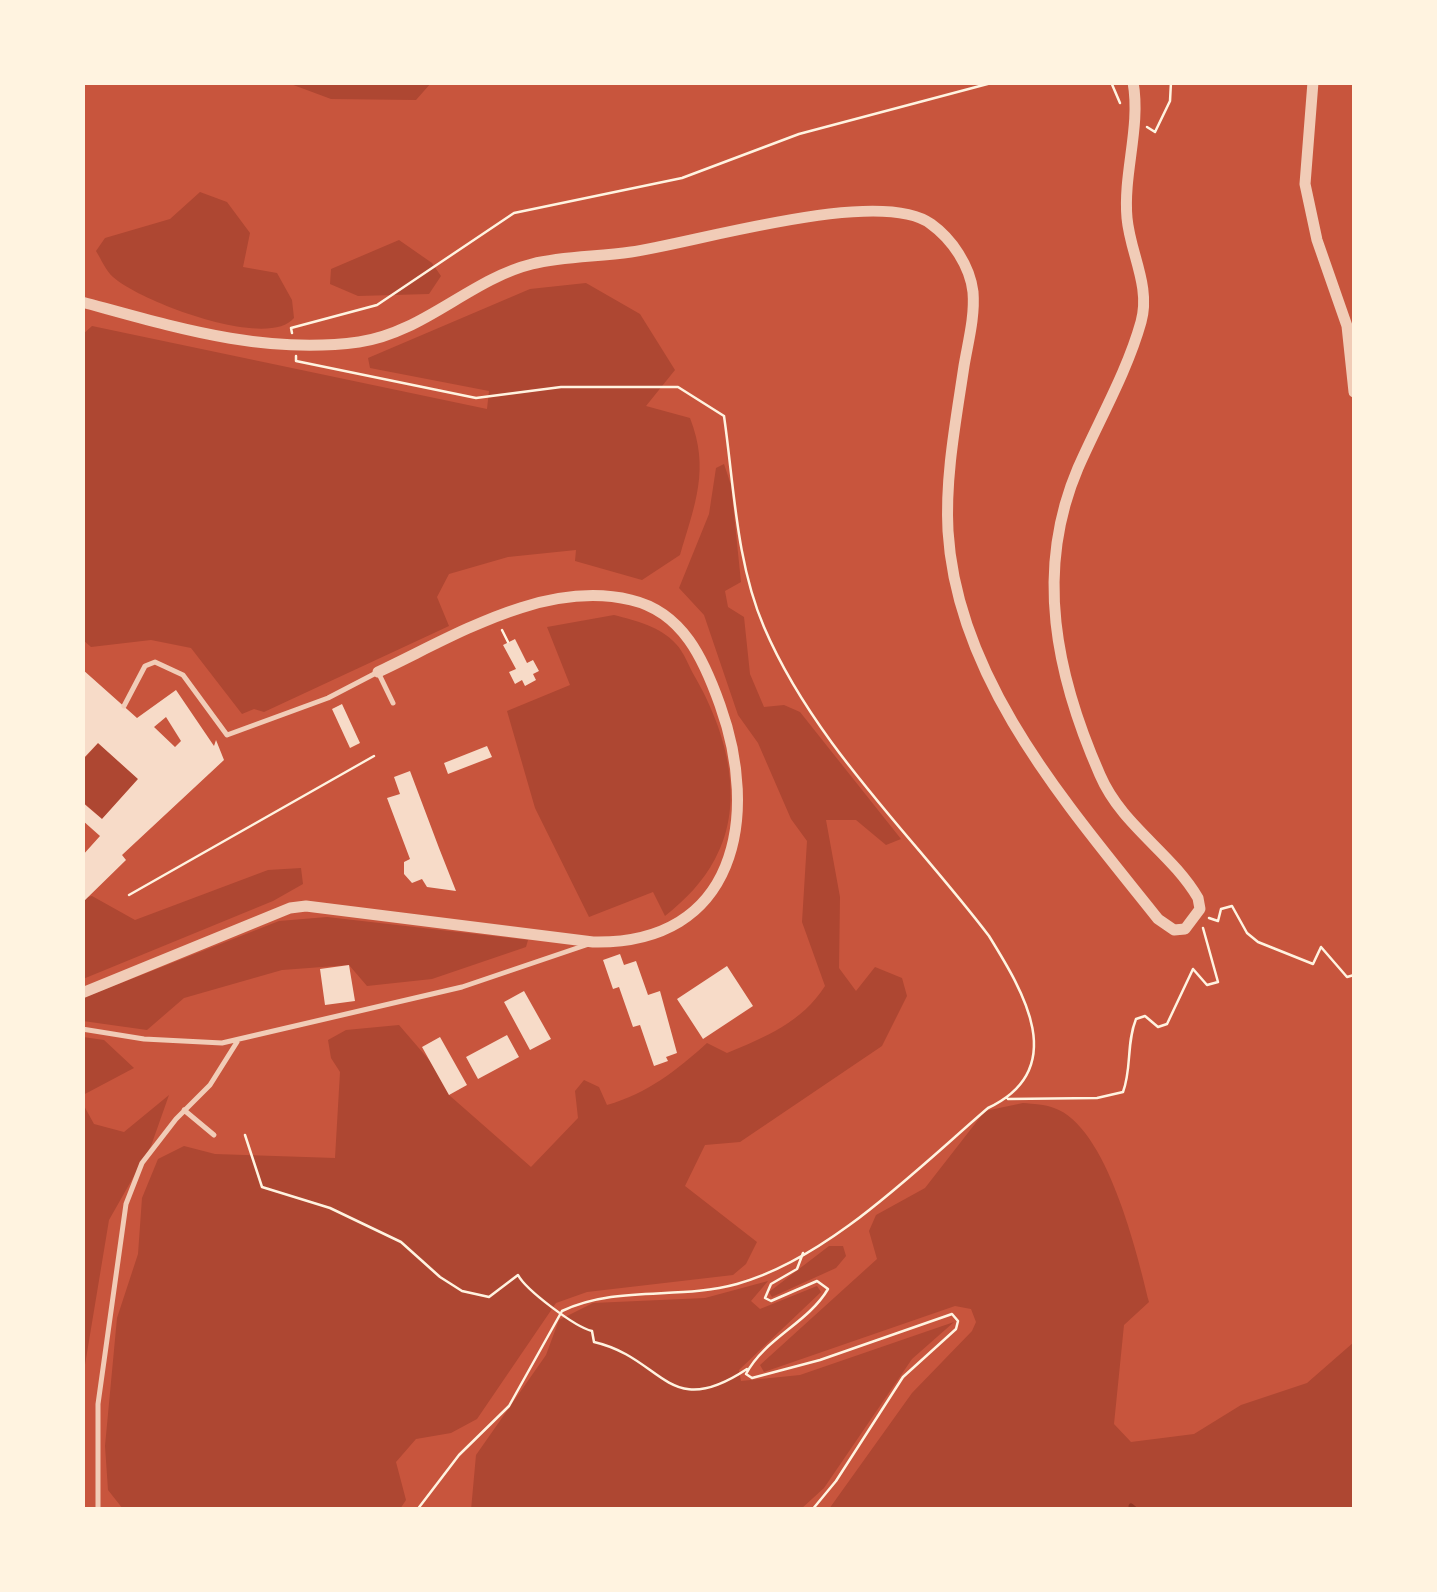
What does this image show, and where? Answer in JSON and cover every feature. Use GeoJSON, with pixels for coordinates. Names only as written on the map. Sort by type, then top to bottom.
{"type":"FeatureCollection","features":[{"type":"Feature","properties":{"kind":"street"},"geometry":{"type":"LineString","coordinates":[[82,302],[233,341],[295,346],[366,341],[395,331],[530,264],[632,252],[838,214],[884,210],[926,220],[948,238],[973,289],[948,491],[948,530],[954,576],[987,672],[1050,778],[1158,919],[1174,930],[1186,929],[1199,924],[1200,909],[1192,887],[1132,826],[1100,777],[1071,699],[1055,636],[1052,600],[1052,568],[1066,500],[1142,318],[1143,284],[1126,215],[1136,106],[1133,82]]}},
{"type":"Feature","properties":{"kind":"street"},"geometry":{"type":"LineString","coordinates":[[1312,82],[1304,184],[1317,240],[1346,326],[1354,392]]}},
{"type":"Feature","properties":{"kind":"street"},"geometry":{"type":"LineString","coordinates":[[82,992],[290,908],[306,906],[594,942],[641,939],[676,924],[708,894],[735,842],[741,793],[732,740],[700,655],[679,626],[631,600],[580,596],[498,616],[378,672]]}},
{"type":"Feature","properties":{"kind":"lane"},"geometry":{"type":"LineString","coordinates":[[124,706],[145,666],[162,662],[182,676],[227,736],[328,698],[378,672],[393,704]]}},
{"type":"Feature","properties":{"kind":"lane"},"geometry":{"type":"LineString","coordinates":[[82,1030],[144,1039],[222,1043],[462,986],[594,942]]}},
{"type":"Feature","properties":{"kind":"lane"},"geometry":{"type":"LineString","coordinates":[[98,1510],[98,1404],[126,1204],[142,1163],[184,1110],[210,1085],[238,1039]]}},
{"type":"Feature","properties":{"kind":"lane"},"geometry":{"type":"LineString","coordinates":[[184,1110],[214,1135]]}},
{"type":"Feature","properties":{"kind":"path"},"geometry":{"type":"LineString","coordinates":[[995,82],[799,134],[682,178],[514,213],[377,304],[291,328],[296,360],[476,398],[562,387],[678,387],[724,416],[746,564],[762,624],[798,695],[989,936],[1030,1010],[1037,1035],[1032,1058],[1006,1100]]}},
{"type":"Feature","properties":{"kind":"path"},"geometry":{"type":"LineString","coordinates":[[1136,106],[1143,106],[1148,129],[1156,132],[1166,112],[1171,82]]}},
{"type":"Feature","properties":{"kind":"path"},"geometry":{"type":"LineString","coordinates":[[128,896],[374,756]]}},
{"type":"Feature","properties":{"kind":"path"},"geometry":{"type":"LineString","coordinates":[[416,1510],[459,1455],[509,1406],[562,1311],[604,1296],[696,1292],[763,1275],[854,1221],[988,1108],[1006,1100],[1098,1098],[1124,1092],[1128,1079],[1125,1056],[1136,1019],[1145,1016],[1158,1026],[1167,1024],[1193,970],[1207,985],[1218,982],[1199,924],[1210,918],[1218,921],[1221,910],[1232,906],[1247,933],[1268,947],[1313,964],[1321,948],[1348,977],[1354,975]]}},
{"type":"Feature","properties":{"kind":"path"},"geometry":{"type":"LineString","coordinates":[[246,1136],[262,1186],[330,1208],[402,1242],[440,1277],[462,1290],[489,1298],[518,1275],[525,1289],[562,1311],[578,1327],[592,1332],[594,1342],[618,1348],[676,1389],[721,1386],[748,1369],[803,1319],[828,1289],[823,1281],[771,1301],[765,1298],[771,1284],[798,1268],[803,1252]]}},
{"type":"Feature","properties":{"kind":"path"},"geometry":{"type":"LineString","coordinates":[[748,1369],[747,1375],[760,1378],[952,1314],[957,1318],[956,1329],[902,1377],[836,1481],[812,1510]]}},
{"type":"Feature","properties":{"kind":"shaded area"},"geometry":{"type":"Polygon","coordinates":[[[431,82],[416,100],[331,99],[288,83],[431,82]]]}},
{"type":"Feature","properties":{"kind":"shaded area"},"geometry":{"type":"Polygon","coordinates":[[[200,192],[227,202],[250,233],[243,267],[277,273],[292,300],[294,318],[280,326],[259,329],[204,319],[149,298],[108,272],[96,251],[105,238],[170,219],[200,192]]]}},
{"type":"Feature","properties":{"kind":"shaded area"},"geometry":{"type":"Polygon","coordinates":[[[399,240],[432,263],[441,276],[429,294],[358,296],[330,284],[331,269],[399,240]]]}},
{"type":"Feature","properties":{"kind":"shaded area"},"geometry":{"type":"Polygon","coordinates":[[[586,283],[640,314],[675,370],[646,406],[690,418],[696,436],[698,486],[680,555],[642,580],[575,561],[576,550],[508,557],[449,574],[437,597],[449,626],[264,712],[254,709],[242,714],[191,648],[151,640],[91,647],[83,640],[82,335],[92,326],[487,409],[489,391],[370,368],[368,358],[530,289],[586,283]]]}},
{"type":"Feature","properties":{"kind":"shaded area"},"geometry":{"type":"Polygon","coordinates":[[[724,464],[731,485],[741,582],[725,591],[728,607],[744,617],[750,674],[764,707],[784,705],[800,712],[901,839],[886,845],[856,820],[826,820],[840,897],[839,968],[856,991],[875,967],[902,978],[907,996],[882,1046],[740,1142],[705,1145],[685,1186],[757,1242],[746,1264],[733,1275],[587,1292],[556,1303],[477,1419],[451,1433],[416,1439],[396,1462],[406,1500],[400,1509],[123,1509],[108,1490],[105,1446],[117,1318],[138,1254],[142,1198],[158,1159],[184,1146],[215,1154],[335,1158],[340,1072],[331,1058],[328,1040],[346,1030],[399,1025],[430,1061],[449,1095],[531,1167],[578,1118],[575,1091],[584,1080],[599,1087],[607,1105],[622,1100],[661,1080],[707,1043],[727,1053],[769,1034],[794,1019],[825,986],[802,922],[807,841],[791,819],[758,743],[738,715],[704,615],[679,588],[709,514],[716,468],[724,464]]]}},
{"type":"Feature","properties":{"kind":"shaded area"},"geometry":{"type":"Polygon","coordinates":[[[614,615],[655,628],[679,647],[706,697],[728,766],[731,790],[725,837],[705,876],[665,916],[653,892],[589,917],[535,808],[507,711],[570,685],[547,627],[614,615]]]}},
{"type":"Feature","properties":{"kind":"shaded area"},"geometry":{"type":"Polygon","coordinates":[[[98,743],[138,779],[102,819],[83,802],[83,760],[98,743]]]}},
{"type":"Feature","properties":{"kind":"shaded area"},"geometry":{"type":"Polygon","coordinates":[[[301,868],[303,884],[273,901],[83,979],[83,898],[92,896],[135,920],[268,870],[301,868]]]}},
{"type":"Feature","properties":{"kind":"shaded area"},"geometry":{"type":"Polygon","coordinates":[[[327,917],[528,940],[526,947],[432,979],[367,986],[349,965],[282,970],[184,998],[147,1030],[83,1021],[83,998],[279,921],[327,917]]]}},
{"type":"Feature","properties":{"kind":"shaded area"},"geometry":{"type":"Polygon","coordinates":[[[83,1037],[104,1040],[134,1068],[83,1095],[83,1037]]]}},
{"type":"Feature","properties":{"kind":"shaded area"},"geometry":{"type":"Polygon","coordinates":[[[169,1095],[151,1146],[109,1220],[83,1377],[83,1104],[94,1124],[124,1132],[169,1095]]]}},
{"type":"Feature","properties":{"kind":"shaded area"},"geometry":{"type":"Polygon","coordinates":[[[1023,1103],[1054,1108],[1073,1119],[1090,1139],[1117,1193],[1137,1254],[1149,1302],[1124,1325],[1114,1424],[1131,1442],[1194,1434],[1241,1405],[1307,1383],[1354,1342],[1354,1509],[829,1509],[912,1393],[972,1331],[976,1322],[971,1309],[955,1306],[764,1372],[760,1365],[877,1259],[869,1231],[876,1215],[925,1188],[985,1111],[1023,1103]]]}},
{"type":"Feature","properties":{"kind":"shaded area"},"geometry":{"type":"Polygon","coordinates":[[[829,1246],[843,1246],[846,1256],[836,1268],[772,1297],[769,1292],[829,1246]]]}},
{"type":"Feature","properties":{"kind":"shaded area"},"geometry":{"type":"Polygon","coordinates":[[[768,1281],[751,1301],[760,1309],[817,1286],[821,1292],[739,1370],[741,1381],[800,1375],[954,1322],[912,1359],[824,1488],[801,1509],[471,1510],[476,1455],[546,1355],[559,1320],[593,1303],[705,1298],[768,1281]]]}},
{"type":"Feature","properties":{"kind":"building"},"geometry":{"type":"Polygon","coordinates":[[[515,639],[527,663],[533,660],[539,671],[533,674],[536,680],[525,686],[522,680],[515,684],[509,672],[516,669],[503,645],[515,639]]]}},
{"type":"Feature","properties":{"kind":"building"},"geometry":{"type":"Polygon","coordinates":[[[82,669],[137,718],[176,690],[214,746],[216,740],[224,760],[122,855],[126,860],[82,903],[82,856],[100,836],[82,820],[82,802],[102,819],[138,779],[98,743],[82,760],[82,669]],[[166,717],[154,727],[175,747],[181,741],[166,717]]]}},
{"type":"Feature","properties":{"kind":"building"},"geometry":{"type":"Polygon","coordinates":[[[342,704],[360,743],[350,748],[332,709],[342,704]]]}},
{"type":"Feature","properties":{"kind":"building"},"geometry":{"type":"Polygon","coordinates":[[[487,746],[492,757],[448,774],[444,763],[487,746]]]}},
{"type":"Feature","properties":{"kind":"building"},"geometry":{"type":"Polygon","coordinates":[[[410,771],[456,891],[427,887],[422,879],[412,883],[404,874],[404,862],[410,859],[387,798],[400,794],[394,777],[410,771]]]}},
{"type":"Feature","properties":{"kind":"building"},"geometry":{"type":"Polygon","coordinates":[[[620,954],[624,965],[636,961],[648,995],[660,991],[677,1053],[666,1057],[668,1061],[654,1066],[640,1025],[633,1027],[619,987],[613,989],[603,960],[620,954]]]}},
{"type":"Feature","properties":{"kind":"building"},"geometry":{"type":"Polygon","coordinates":[[[349,965],[355,1001],[325,1005],[320,969],[349,965]]]}},
{"type":"Feature","properties":{"kind":"building"},"geometry":{"type":"Polygon","coordinates":[[[727,966],[753,1006],[703,1039],[677,999],[727,966]]]}},
{"type":"Feature","properties":{"kind":"building"},"geometry":{"type":"Polygon","coordinates":[[[524,991],[551,1039],[530,1050],[504,1002],[524,991]]]}},
{"type":"Feature","properties":{"kind":"building"},"geometry":{"type":"Polygon","coordinates":[[[507,1035],[519,1057],[478,1079],[466,1057],[507,1035]]]}},
{"type":"Feature","properties":{"kind":"building"},"geometry":{"type":"Polygon","coordinates":[[[440,1037],[467,1085],[449,1095],[422,1047],[440,1037]]]}},
{"type":"Feature","properties":{"kind":"waterway"},"geometry":{"type":"LineString","coordinates":[[1131,1506],[1136,1510]]}}]}
